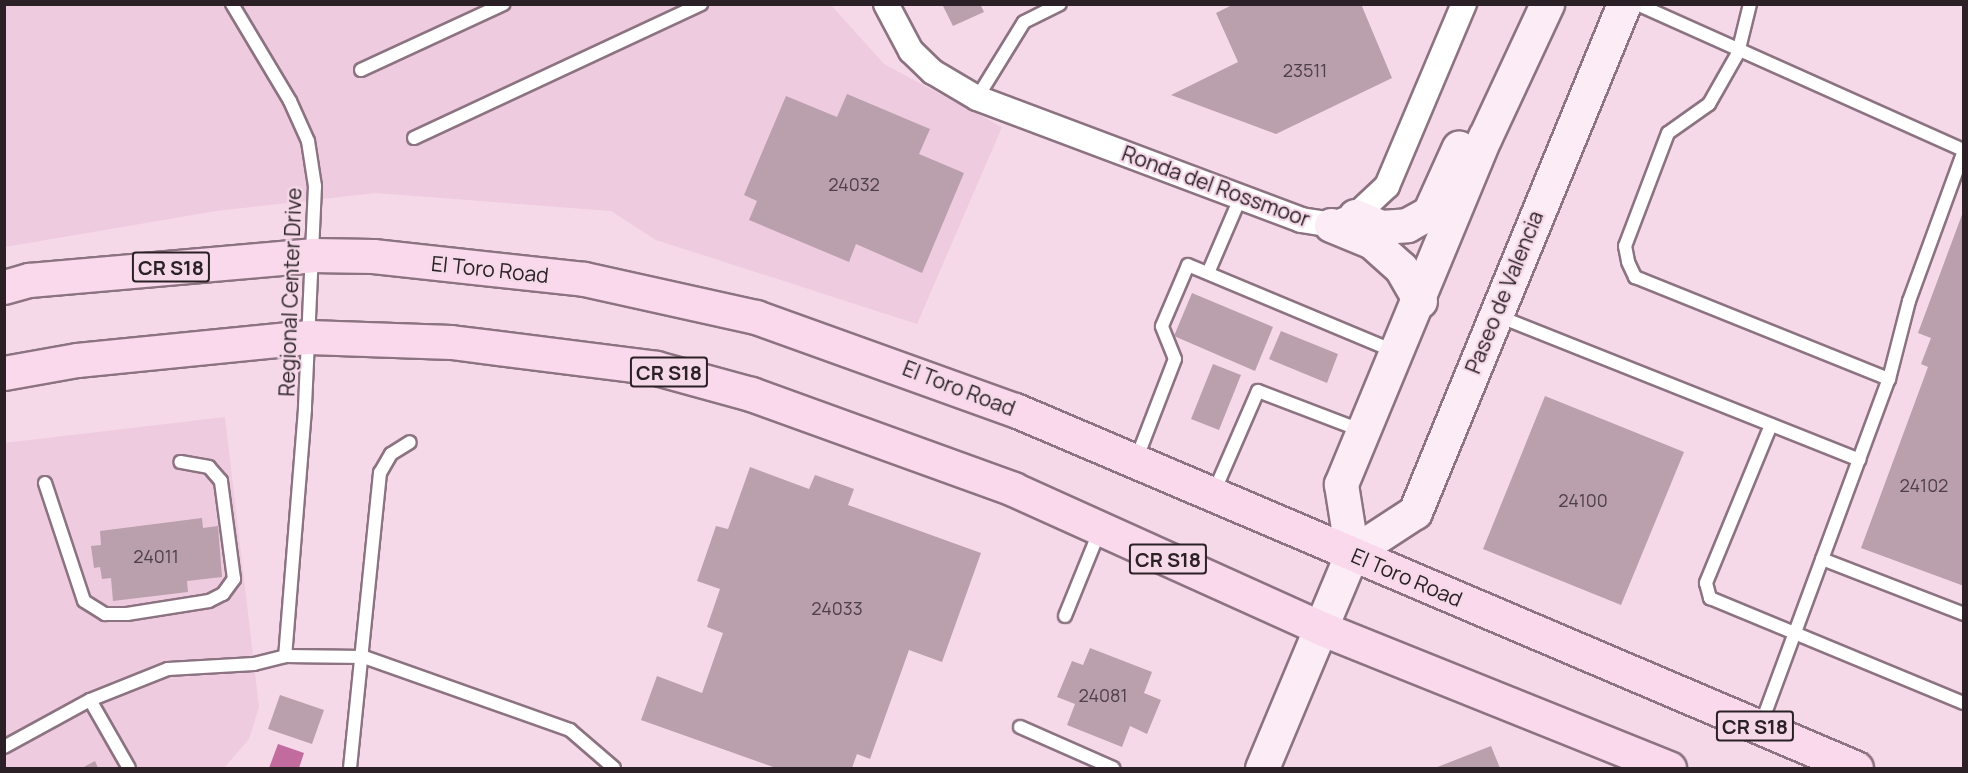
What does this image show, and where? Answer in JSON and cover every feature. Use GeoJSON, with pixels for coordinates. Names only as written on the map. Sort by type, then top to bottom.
{"type":"FeatureCollection","features":[{"type":"Feature","properties":{"kind":"main road"},"geometry":{"type":"LineString","coordinates":[[1262,768],[1323,629],[1352,553],[1341,484],[1509,87],[1547,4]]}},
{"type":"Feature","properties":{"kind":"main road","name":"Paseo de Valencia"},"geometry":{"type":"LineString","coordinates":[[1352,553],[1415,512],[1494,314],[1624,4]]}},
{"type":"Feature","properties":{"kind":"main road"},"geometry":{"type":"LineString","coordinates":[[1343,220],[1381,227],[1407,225],[1428,213],[1482,107],[1509,87]]}},
{"type":"Feature","properties":{"kind":"main road"},"geometry":{"type":"LineString","coordinates":[[1343,220],[1401,268],[1420,301]]}},
{"type":"Feature","properties":{"kind":"main road","name":"El Toro Road"},"geometry":{"type":"LineString","coordinates":[[4,287],[29,280],[312,255],[584,279],[756,317],[904,366],[1352,553],[1856,768]]}},
{"type":"Feature","properties":{"kind":"main road","name":"CR S18"},"geometry":{"type":"LineString","coordinates":[[4,373],[77,360],[309,337],[462,343],[656,368],[918,453],[1100,529],[1323,629],[1669,768]]}},
{"type":"Feature","properties":{"kind":"street","name":"Ronda del Rossmoor"},"geometry":{"type":"LineString","coordinates":[[886,4],[911,51],[933,72],[977,98],[1301,220],[1343,220]]}},
{"type":"Feature","properties":{"kind":"street"},"geometry":{"type":"LineString","coordinates":[[1343,220],[1387,186],[1464,4]]}},
{"type":"Feature","properties":{"kind":"lane","name":"Regional Center Drive"},"geometry":{"type":"LineString","coordinates":[[232,4],[283,86],[308,141],[315,186],[309,337],[297,529],[285,656]]}},
{"type":"Feature","properties":{"kind":"lane"},"geometry":{"type":"LineString","coordinates":[[361,70],[504,4]]}},
{"type":"Feature","properties":{"kind":"lane"},"geometry":{"type":"LineString","coordinates":[[414,138],[701,4]]}},
{"type":"Feature","properties":{"kind":"lane"},"geometry":{"type":"LineString","coordinates":[[977,98],[1024,22],[1060,4]]}},
{"type":"Feature","properties":{"kind":"lane"},"geometry":{"type":"LineString","coordinates":[[1637,4],[1738,53],[1964,151],[1909,301],[1889,379],[1760,728]]}},
{"type":"Feature","properties":{"kind":"lane"},"geometry":{"type":"LineString","coordinates":[[1750,4],[1738,53],[1709,104],[1668,133],[1625,246],[1628,262],[1635,277],[1889,379]]}},
{"type":"Feature","properties":{"kind":"lane"},"geometry":{"type":"LineString","coordinates":[[1208,273],[1241,196]]}},
{"type":"Feature","properties":{"kind":"lane"},"geometry":{"type":"LineString","coordinates":[[1136,462],[1175,359],[1162,326],[1188,265],[1398,352]]}},
{"type":"Feature","properties":{"kind":"lane"},"geometry":{"type":"LineString","coordinates":[[1494,314],[1859,460]]}},
{"type":"Feature","properties":{"kind":"lane"},"geometry":{"type":"LineString","coordinates":[[1213,495],[1258,391],[1364,432]]}},
{"type":"Feature","properties":{"kind":"lane"},"geometry":{"type":"LineString","coordinates":[[1771,425],[1705,590],[1710,597],[1794,636],[1964,703]]}},
{"type":"Feature","properties":{"kind":"lane"},"geometry":{"type":"LineString","coordinates":[[350,768],[364,657],[380,473],[391,454],[410,442]]}},
{"type":"Feature","properties":{"kind":"lane"},"geometry":{"type":"LineString","coordinates":[[45,483],[84,601],[105,614],[127,614],[209,601],[223,594],[234,579],[221,481],[209,467],[180,462]]}},
{"type":"Feature","properties":{"kind":"lane"},"geometry":{"type":"LineString","coordinates":[[1065,616],[1100,529]]}},
{"type":"Feature","properties":{"kind":"lane"},"geometry":{"type":"LineString","coordinates":[[1822,559],[1964,614]]}},
{"type":"Feature","properties":{"kind":"lane"},"geometry":{"type":"LineString","coordinates":[[4,747],[90,700],[168,669],[254,664],[285,656],[364,657],[570,730],[614,768]]}},
{"type":"Feature","properties":{"kind":"lane"},"geometry":{"type":"LineString","coordinates":[[90,700],[129,768]]}},
{"type":"Feature","properties":{"kind":"lane"},"geometry":{"type":"LineString","coordinates":[[1020,727],[1113,768]]}},
{"type":"Feature","properties":{"kind":"shaded area"},"geometry":{"type":"Polygon","coordinates":[[[5,5],[831,5],[884,64],[1002,127],[917,324],[656,240],[611,211],[375,193],[216,211],[5,247],[5,5]]]}},
{"type":"Feature","properties":{"kind":"shaded area"},"geometry":{"type":"Polygon","coordinates":[[[225,417],[259,707],[249,739],[224,768],[5,768],[4,443],[225,417]]]}},
{"type":"Feature","properties":{"kind":"shaded area"},"geometry":{"type":"Polygon","coordinates":[[[278,744],[304,753],[299,768],[269,768],[278,744]]]}},
{"type":"Feature","properties":{"kind":"building"},"geometry":{"type":"Polygon","coordinates":[[[942,4],[980,4],[984,12],[953,26],[942,4]]]}},
{"type":"Feature","properties":{"kind":"building"},"geometry":{"type":"Polygon","coordinates":[[[1234,4],[1361,4],[1392,78],[1276,134],[1171,95],[1238,62],[1216,13],[1234,4]]]}},
{"type":"Feature","properties":{"kind":"building"},"geometry":{"type":"Polygon","coordinates":[[[847,94],[930,129],[919,154],[964,173],[922,273],[856,244],[849,262],[749,220],[757,201],[744,195],[786,96],[837,117],[847,94]]]}},
{"type":"Feature","properties":{"kind":"building"},"geometry":{"type":"Polygon","coordinates":[[[1963,212],[1964,586],[1861,548],[1928,367],[1921,364],[1931,338],[1918,333],[1963,212]]]}},
{"type":"Feature","properties":{"kind":"building"},"geometry":{"type":"Polygon","coordinates":[[[1192,293],[1273,327],[1255,371],[1174,336],[1192,293]]]}},
{"type":"Feature","properties":{"kind":"building"},"geometry":{"type":"Polygon","coordinates":[[[1281,331],[1338,354],[1327,383],[1269,359],[1281,331]]]}},
{"type":"Feature","properties":{"kind":"building"},"geometry":{"type":"Polygon","coordinates":[[[1213,364],[1241,375],[1219,430],[1191,419],[1213,364]]]}},
{"type":"Feature","properties":{"kind":"building"},"geometry":{"type":"Polygon","coordinates":[[[1545,396],[1684,452],[1621,605],[1483,549],[1545,396]]]}},
{"type":"Feature","properties":{"kind":"building"},"geometry":{"type":"Polygon","coordinates":[[[750,467],[809,489],[815,475],[854,489],[848,505],[981,553],[942,662],[909,650],[870,759],[857,754],[852,768],[776,768],[641,720],[657,676],[702,693],[723,633],[707,627],[720,589],[697,581],[716,526],[728,529],[750,467]]]}},
{"type":"Feature","properties":{"kind":"building"},"geometry":{"type":"Polygon","coordinates":[[[202,518],[203,528],[218,526],[222,577],[187,581],[188,592],[113,601],[111,578],[102,579],[100,567],[94,568],[91,546],[101,545],[100,531],[202,518]]]}},
{"type":"Feature","properties":{"kind":"building"},"geometry":{"type":"Polygon","coordinates":[[[1090,648],[1152,672],[1144,693],[1161,700],[1147,734],[1130,726],[1122,747],[1067,725],[1075,704],[1057,697],[1072,661],[1083,665],[1090,648]]]}},
{"type":"Feature","properties":{"kind":"building"},"geometry":{"type":"Polygon","coordinates":[[[280,695],[324,710],[312,744],[268,729],[280,695]]]}},
{"type":"Feature","properties":{"kind":"building"},"geometry":{"type":"Polygon","coordinates":[[[1491,746],[1500,768],[1435,768],[1491,746]]]}},
{"type":"Feature","properties":{"kind":"building"},"geometry":{"type":"Polygon","coordinates":[[[95,761],[98,768],[82,768],[95,761]]]}}]}
